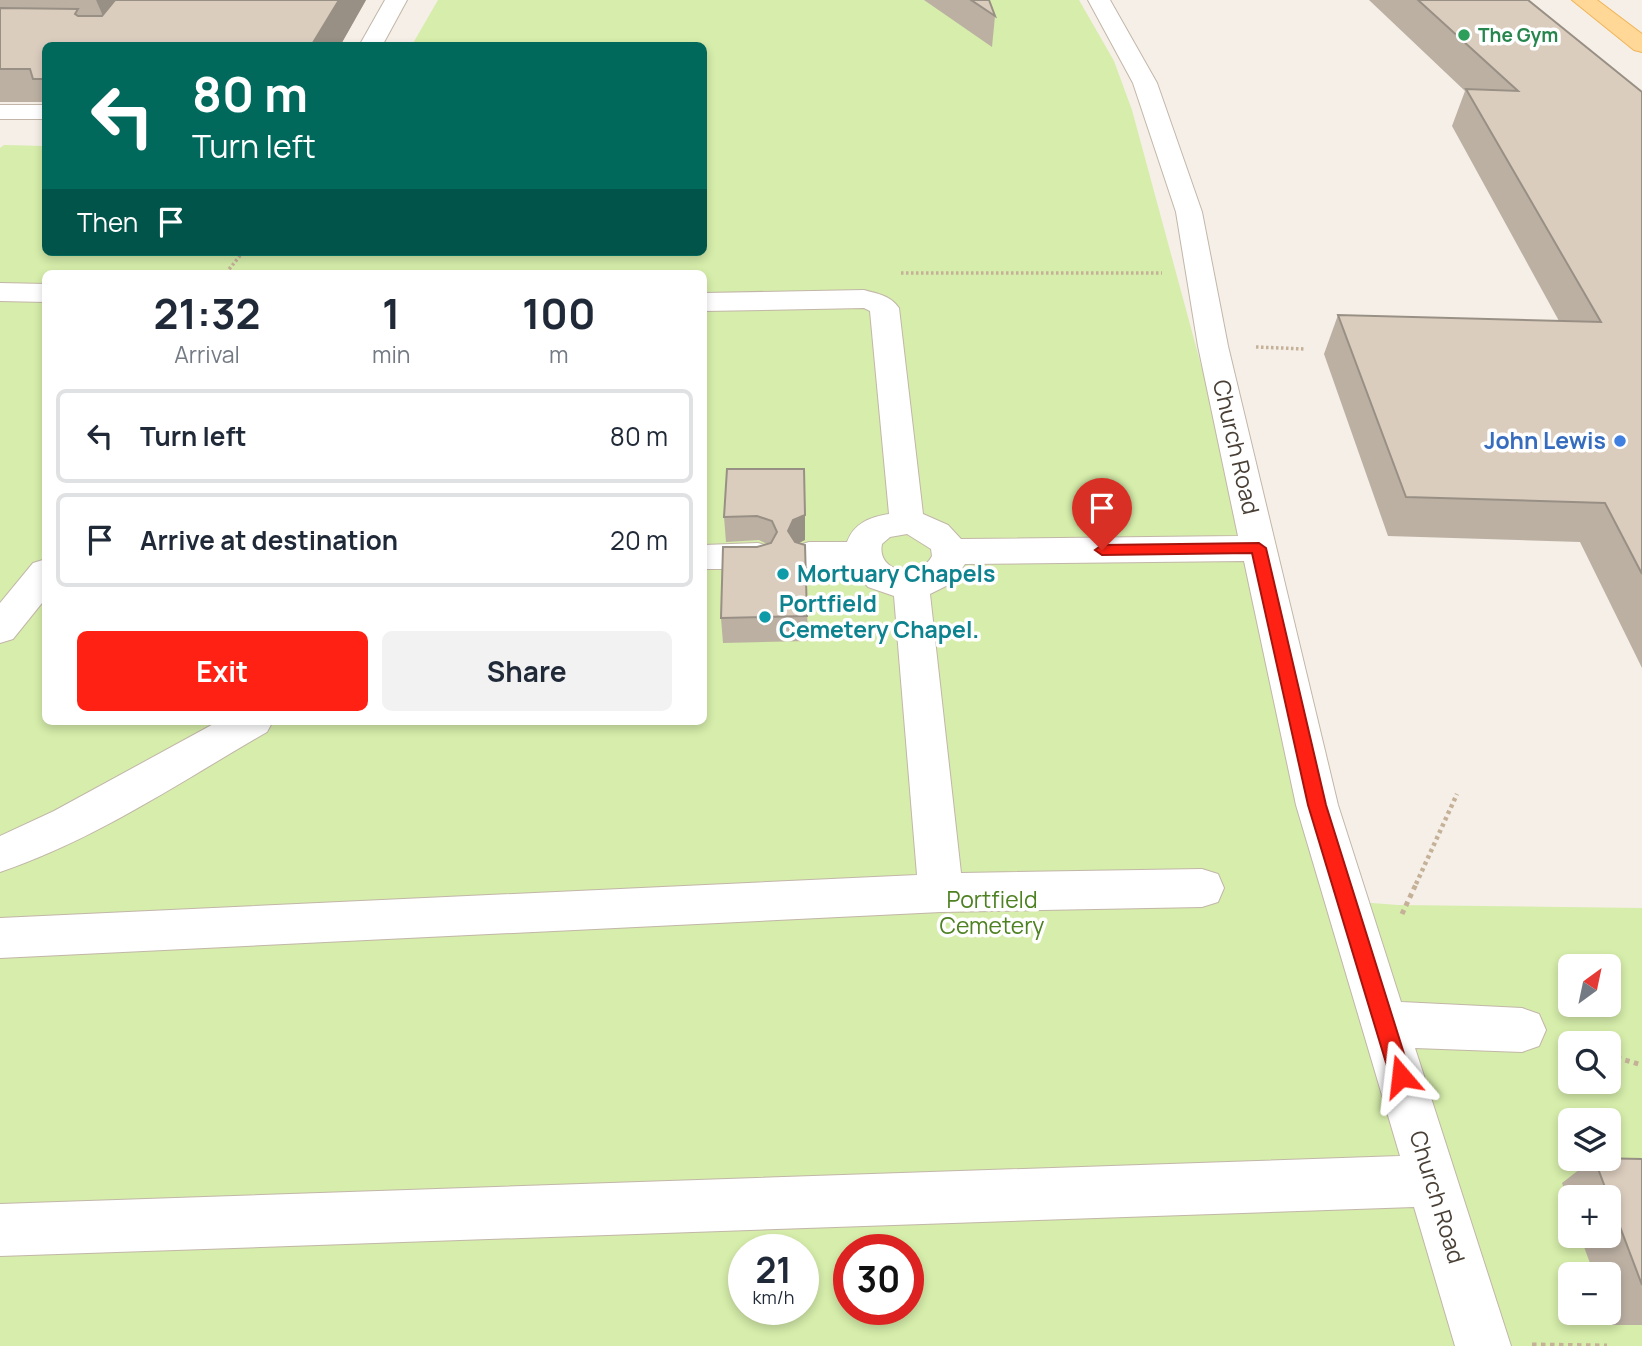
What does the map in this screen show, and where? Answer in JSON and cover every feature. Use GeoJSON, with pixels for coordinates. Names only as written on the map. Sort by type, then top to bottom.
{"type":"FeatureCollection","features":[{"type":"Feature","properties":{"kind":"main road"},"geometry":{"type":"LineString","coordinates":[[1583,0],[1642,45]]}},
{"type":"Feature","properties":{"kind":"street"},"geometry":{"type":"LineString","coordinates":[[372,42],[396,0]]}},
{"type":"Feature","properties":{"kind":"street","name":"Church Road"},"geometry":{"type":"LineString","coordinates":[[1099,0],[1145,83],[1189,212],[1213,346],[1317,805],[1483,1345]]}},
{"type":"Feature","properties":{"kind":"street"},"geometry":{"type":"LineString","coordinates":[[0,112],[42,112]]}},
{"type":"Feature","properties":{"kind":"street"},"geometry":{"type":"LineString","coordinates":[[0,292],[42,293]]}},
{"type":"Feature","properties":{"kind":"street"},"geometry":{"type":"LineString","coordinates":[[707,302],[864,299],[876,302],[884,308],[907,522]]}},
{"type":"Feature","properties":{"kind":"street"},"geometry":{"type":"LineString","coordinates":[[907,522],[920,524],[940,535],[949,552],[944,570],[935,577],[911,584],[883,579],[872,572],[861,554],[869,534],[892,523],[907,522]]}},
{"type":"Feature","properties":{"kind":"street"},"geometry":{"type":"LineString","coordinates":[[949,552],[1259,548]]}},
{"type":"Feature","properties":{"kind":"street"},"geometry":{"type":"LineString","coordinates":[[809,555],[861,554]]}},
{"type":"Feature","properties":{"kind":"street"},"geometry":{"type":"LineString","coordinates":[[707,558],[758,556]]}},
{"type":"Feature","properties":{"kind":"street"},"geometry":{"type":"LineString","coordinates":[[0,629],[42,577]]}},
{"type":"Feature","properties":{"kind":"street"},"geometry":{"type":"LineString","coordinates":[[911,584],[941,893]]}},
{"type":"Feature","properties":{"kind":"street"},"geometry":{"type":"LineString","coordinates":[[0,854],[30,844],[90,813],[246,725]]}},
{"type":"Feature","properties":{"kind":"street"},"geometry":{"type":"LineString","coordinates":[[0,938],[941,893],[1202,888]]}},
{"type":"Feature","properties":{"kind":"street"},"geometry":{"type":"LineString","coordinates":[[1384,1024],[1522,1030]]}},
{"type":"Feature","properties":{"kind":"street"},"geometry":{"type":"LineString","coordinates":[[0,1230],[1433,1181]]}},
{"type":"Feature","properties":{"kind":"path"},"geometry":{"type":"LineString","coordinates":[[228,270],[240,256]]}},
{"type":"Feature","properties":{"kind":"path"},"geometry":{"type":"LineString","coordinates":[[1371,981],[1457,794]]}},
{"type":"Feature","properties":{"kind":"path"},"geometry":{"type":"LineString","coordinates":[[1621,1059],[1642,1065]]}},
{"type":"Feature","properties":{"kind":"path"},"geometry":{"type":"LineString","coordinates":[[1483,1345],[1607,1346]]}},
{"type":"Feature","properties":{"kind":"green space","name":"Portfield Cemetery"},"geometry":{"type":"Polygon","coordinates":[[[438,0],[1079,0],[1114,61],[1132,110],[1346,901],[1398,905],[1642,908],[1642,1346],[0,1346],[0,148],[4,145],[42,146],[42,256],[707,256],[707,42],[414,42],[438,0]]]}},
{"type":"Feature","properties":{"kind":"building"},"geometry":{"type":"Polygon","coordinates":[[[115,0],[339,0],[313,42],[42,42],[42,79],[33,79],[30,69],[0,69],[0,8],[78,9],[75,14],[78,16],[102,16],[115,0]]]}},
{"type":"Feature","properties":{"kind":"building"},"geometry":{"type":"Polygon","coordinates":[[[971,0],[989,0],[995,16],[971,0]]]}},
{"type":"Feature","properties":{"kind":"building"},"geometry":{"type":"Polygon","coordinates":[[[1418,0],[1528,0],[1642,92],[1642,574],[1605,503],[1406,497],[1338,315],[1601,322],[1466,89],[1518,91],[1418,0]]]}},
{"type":"Feature","properties":{"kind":"building"},"geometry":{"type":"Polygon","coordinates":[[[727,469],[804,469],[805,515],[793,520],[788,531],[795,542],[805,545],[807,616],[721,618],[723,547],[757,547],[771,543],[777,532],[772,521],[757,516],[724,517],[727,469]]]}},
{"type":"Feature","properties":{"kind":"building"},"geometry":{"type":"Polygon","coordinates":[[[1621,1159],[1642,1159],[1642,1285],[1621,1229],[1621,1185],[1604,1185],[1599,1171],[1621,1171],[1621,1159]]]}},
{"type":"Feature","properties":{"kind":"place","name":"The Gym"},"geometry":{"type":"Point","coordinates":[1464,35]}},
{"type":"Feature","properties":{"kind":"place","name":"John Lewis"},"geometry":{"type":"Point","coordinates":[1620,441]}},
{"type":"Feature","properties":{"kind":"place","name":"Mortuary Chapels"},"geometry":{"type":"Point","coordinates":[783,574]}},
{"type":"Feature","properties":{"kind":"place","name":"Portfield Cemetery Chapel."},"geometry":{"type":"Point","coordinates":[765,617]}},
{"type":"Feature","properties":{"kind":"route"},"geometry":{"type":"LineString","coordinates":[[1102,550],[1259,548],[1317,805],[1401,1076]]}}]}
